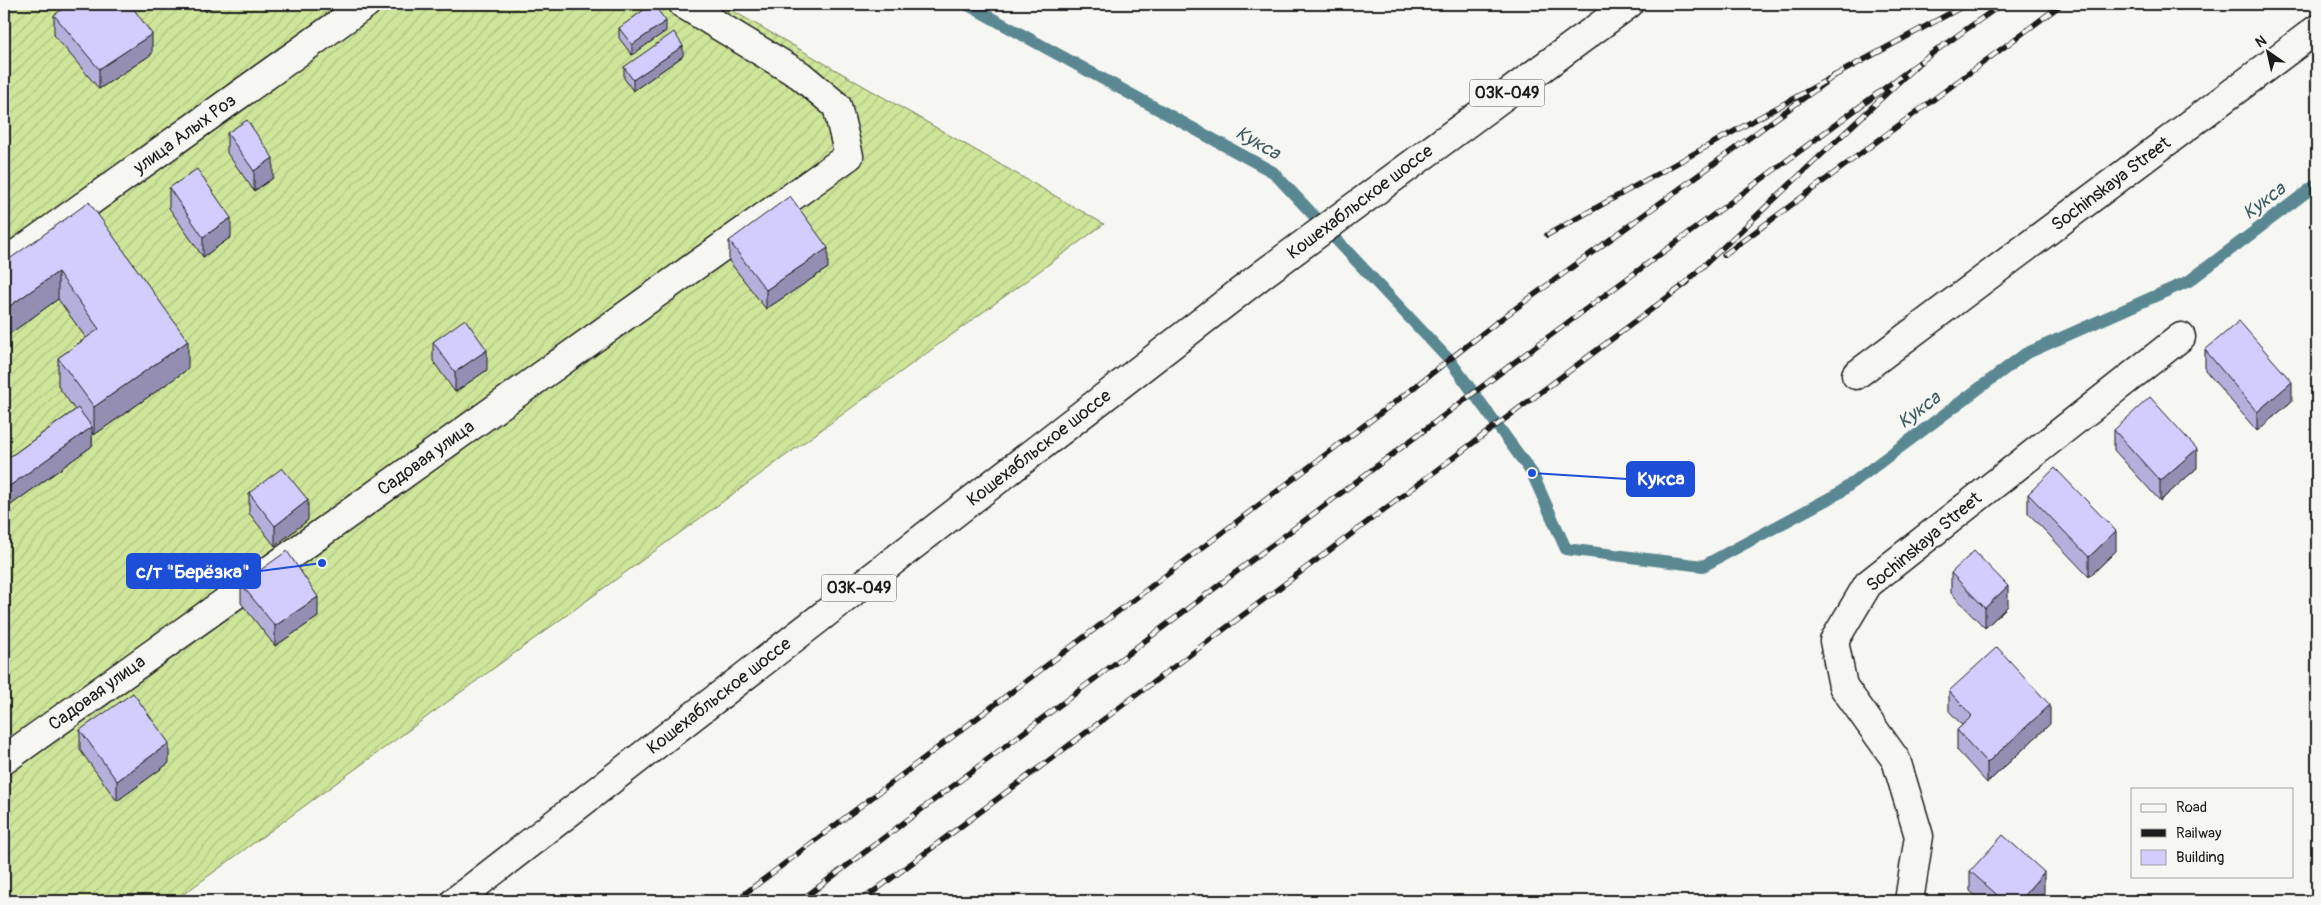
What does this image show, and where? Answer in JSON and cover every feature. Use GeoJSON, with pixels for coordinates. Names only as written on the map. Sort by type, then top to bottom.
{"type":"FeatureCollection","features":[{"type":"Feature","properties":{"kind":"street","name":"улица Алых Роз"},"geometry":{"type":"LineString","coordinates":[[4,263],[366,4]]}},
{"type":"Feature","properties":{"kind":"street","name":"Садовая улица"},"geometry":{"type":"LineString","coordinates":[[4,760],[849,156],[837,106],[800,75],[683,4]]}},
{"type":"Feature","properties":{"kind":"street","name":"Кошехабльское шоссе"},"geometry":{"type":"LineString","coordinates":[[455,901],[1263,274],[1629,4]]}},
{"type":"Feature","properties":{"kind":"street","name":"Sochinskaya Street"},"geometry":{"type":"LineString","coordinates":[[1856,375],[2317,29]]}},
{"type":"Feature","properties":{"kind":"street","name":"Sochinskaya Street"},"geometry":{"type":"LineString","coordinates":[[1909,901],[1918,836],[1896,760],[1843,686],[1834,641],[1868,584],[2181,337]]}},
{"type":"Feature","properties":{"kind":"green space"},"geometry":{"type":"Polygon","coordinates":[[[4,4],[721,4],[1104,224],[174,901],[4,901],[4,4]]]}},
{"type":"Feature","properties":{"kind":"building"},"geometry":{"type":"Polygon","coordinates":[[[70,4],[130,4],[152,34],[99,69],[54,15],[70,4]]]}},
{"type":"Feature","properties":{"kind":"building"},"geometry":{"type":"Polygon","coordinates":[[[652,4],[666,21],[632,45],[619,28],[652,4]]]}},
{"type":"Feature","properties":{"kind":"building"},"geometry":{"type":"Polygon","coordinates":[[[674,32],[683,46],[633,80],[624,67],[674,32]]]}},
{"type":"Feature","properties":{"kind":"building"},"geometry":{"type":"Polygon","coordinates":[[[247,120],[273,158],[254,171],[227,133],[247,120]]]}},
{"type":"Feature","properties":{"kind":"building"},"geometry":{"type":"Polygon","coordinates":[[[197,169],[231,218],[203,237],[169,188],[197,169]]]}},
{"type":"Feature","properties":{"kind":"building"},"geometry":{"type":"Polygon","coordinates":[[[790,196],[828,248],[766,290],[729,241],[790,196]]]}},
{"type":"Feature","properties":{"kind":"building"},"geometry":{"type":"Polygon","coordinates":[[[89,202],[188,341],[94,407],[58,358],[99,329],[58,272],[4,310],[4,263],[89,202]]]}},
{"type":"Feature","properties":{"kind":"building"},"geometry":{"type":"Polygon","coordinates":[[[465,319],[487,350],[455,372],[433,342],[465,319]]]}},
{"type":"Feature","properties":{"kind":"building"},"geometry":{"type":"Polygon","coordinates":[[[2239,321],[2292,382],[2257,412],[2205,350],[2239,321]]]}},
{"type":"Feature","properties":{"kind":"building"},"geometry":{"type":"Polygon","coordinates":[[[2150,397],[2197,449],[2160,481],[2114,430],[2150,397]]]}},
{"type":"Feature","properties":{"kind":"building"},"geometry":{"type":"Polygon","coordinates":[[[78,408],[92,427],[4,490],[4,461],[78,408]]]}},
{"type":"Feature","properties":{"kind":"building"},"geometry":{"type":"Polygon","coordinates":[[[282,468],[308,500],[275,526],[249,493],[282,468]]]}},
{"type":"Feature","properties":{"kind":"building"},"geometry":{"type":"Polygon","coordinates":[[[2055,468],[2116,531],[2089,557],[2028,494],[2055,468]]]}},
{"type":"Feature","properties":{"kind":"building"},"geometry":{"type":"Polygon","coordinates":[[[287,551],[318,597],[275,626],[241,584],[287,551]]]}},
{"type":"Feature","properties":{"kind":"building"},"geometry":{"type":"Polygon","coordinates":[[[1974,551],[2008,586],[1985,608],[1951,573],[1974,551]]]}},
{"type":"Feature","properties":{"kind":"building"},"geometry":{"type":"Polygon","coordinates":[[[1997,647],[2050,705],[1987,763],[1957,730],[1972,716],[1949,691],[1997,647]]]}},
{"type":"Feature","properties":{"kind":"building"},"geometry":{"type":"Polygon","coordinates":[[[133,693],[169,743],[117,781],[80,730],[133,693]]]}},
{"type":"Feature","properties":{"kind":"building"},"geometry":{"type":"Polygon","coordinates":[[[2003,835],[2044,872],[2019,901],[2004,901],[1970,871],[2003,835]]]}},
{"type":"Feature","properties":{"kind":"waterway","name":"Кукса"},"geometry":{"type":"LineString","coordinates":[[966,4],[1273,172],[1451,362],[1532,473],[1566,549],[1703,566],[1839,493],[2025,354],[2189,281],[2317,184]]}},
{"type":"Feature","properties":{"kind":"railway"},"geometry":{"type":"LineString","coordinates":[[1834,76],[1967,4]]}},
{"type":"Feature","properties":{"kind":"railway"},"geometry":{"type":"LineString","coordinates":[[1920,62],[2002,4]]}},
{"type":"Feature","properties":{"kind":"railway"},"geometry":{"type":"LineString","coordinates":[[1724,255],[2062,4]]}},
{"type":"Feature","properties":{"kind":"railway"},"geometry":{"type":"LineString","coordinates":[[800,901],[1524,355],[1920,62],[1682,286]]}},
{"type":"Feature","properties":{"kind":"railway"},"geometry":{"type":"LineString","coordinates":[[735,901],[1403,396],[1497,322],[1834,76],[1547,235]]}},
{"type":"Feature","properties":{"kind":"railway"},"geometry":{"type":"LineString","coordinates":[[861,901],[1688,282]]}},
{"type":"Feature","properties":{"kind":"place","name":"Кукса"},"geometry":{"type":"Point","coordinates":[1532,473]}},
{"type":"Feature","properties":{"kind":"place","name":"с/т \"Берёзка\""},"geometry":{"type":"Point","coordinates":[322,563]}}]}
